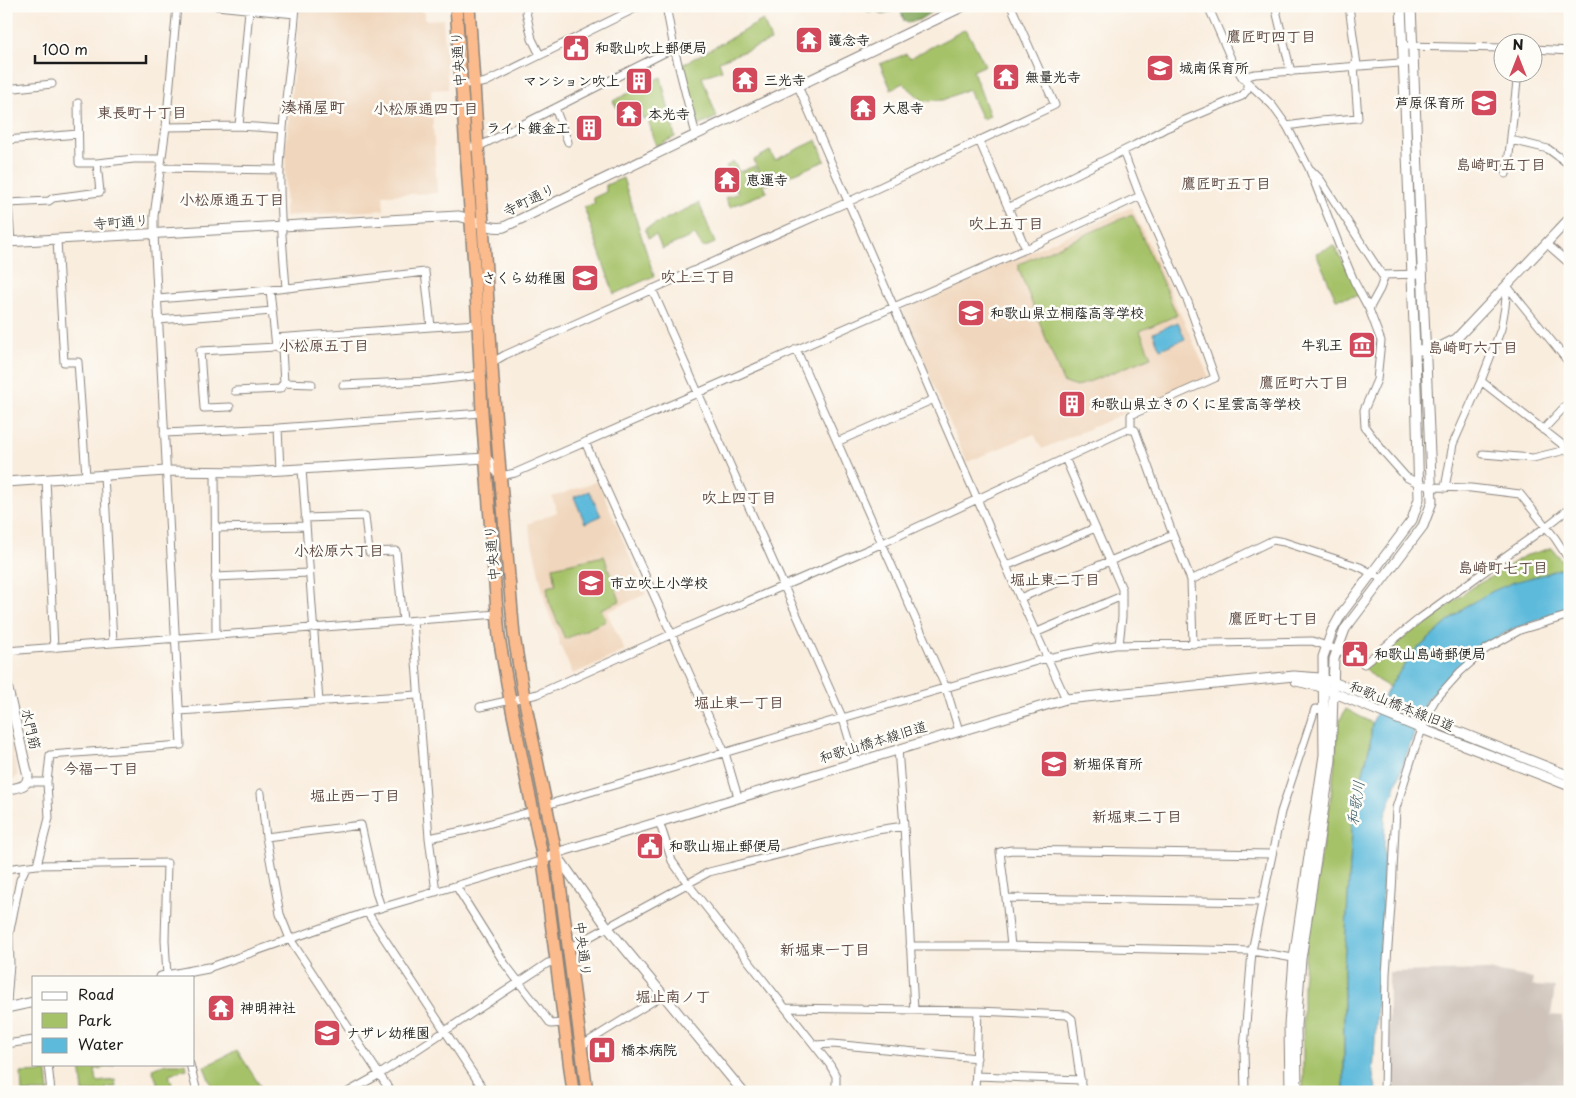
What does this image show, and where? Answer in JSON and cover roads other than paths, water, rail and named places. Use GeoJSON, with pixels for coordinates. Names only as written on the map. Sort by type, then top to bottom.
{"type":"FeatureCollection","features":[{"type":"Feature","properties":{"kind":"highway","name":"中央通り"},"geometry":{"type":"LineString","coordinates":[[456,6],[462,84],[483,223],[514,636],[524,697],[556,853],[587,1092]]}},
{"type":"Feature","properties":{"kind":"highway","name":"中央通り"},"geometry":{"type":"LineString","coordinates":[[470,6],[474,84],[471,219],[482,414],[498,614],[510,700],[543,860],[573,1092]]}},
{"type":"Feature","properties":{"kind":"street"},"geometry":{"type":"LineString","coordinates":[[37,865],[50,818],[47,782],[50,755],[181,745],[154,234],[154,216],[166,127],[178,6]]}},
{"type":"Feature","properties":{"kind":"street"},"geometry":{"type":"LineString","coordinates":[[216,6],[295,14]]}},
{"type":"Feature","properties":{"kind":"street"},"geometry":{"type":"LineString","coordinates":[[286,288],[281,226],[280,170],[282,129],[296,6]]}},
{"type":"Feature","properties":{"kind":"street"},"geometry":{"type":"LineString","coordinates":[[462,84],[486,82],[640,6]]}},
{"type":"Feature","properties":{"kind":"street"},"geometry":{"type":"LineString","coordinates":[[666,6],[674,48],[696,135]]}},
{"type":"Feature","properties":{"kind":"street","name":"寺町通り"},"geometry":{"type":"LineString","coordinates":[[9,242],[458,216],[496,229],[504,227],[964,6]]}},
{"type":"Feature","properties":{"kind":"street"},"geometry":{"type":"LineString","coordinates":[[343,385],[428,381],[481,375],[492,361],[848,202],[1056,105],[1011,6]]}},
{"type":"Feature","properties":{"kind":"street"},"geometry":{"type":"LineString","coordinates":[[1208,6],[1231,60],[1244,80],[1272,105],[1288,126],[1309,168],[1354,281],[1369,309],[1382,341],[1377,380],[1364,410],[1365,427],[1406,477],[1420,484],[1432,487],[1471,488],[1520,494],[1547,526],[1570,561]]}},
{"type":"Feature","properties":{"kind":"street"},"geometry":{"type":"LineString","coordinates":[[1275,6],[1291,72]]}},
{"type":"Feature","properties":{"kind":"street"},"geometry":{"type":"LineString","coordinates":[[1288,126],[1358,118],[1355,65],[1348,6]]}},
{"type":"Feature","properties":{"kind":"street"},"geometry":{"type":"LineString","coordinates":[[1297,1092],[1297,958],[1331,760],[1334,659],[1345,630],[1423,526],[1432,502],[1413,62],[1407,46],[1401,6]]}},
{"type":"Feature","properties":{"kind":"street"},"geometry":{"type":"LineString","coordinates":[[1290,1092],[1289,1025],[1324,755],[1323,657],[1332,631],[1342,613],[1412,520],[1419,499],[1420,484],[1403,62],[1407,46],[1411,6]]}},
{"type":"Feature","properties":{"kind":"street"},"geometry":{"type":"LineString","coordinates":[[239,126],[249,10]]}},
{"type":"Feature","properties":{"kind":"street"},"geometry":{"type":"LineString","coordinates":[[526,12],[532,38],[540,55]]}},
{"type":"Feature","properties":{"kind":"street"},"geometry":{"type":"LineString","coordinates":[[1407,46],[1494,48]]}},
{"type":"Feature","properties":{"kind":"street"},"geometry":{"type":"LineString","coordinates":[[472,147],[555,108],[674,48]]}},
{"type":"Feature","properties":{"kind":"street"},"geometry":{"type":"LineString","coordinates":[[1544,50],[1570,51]]}},
{"type":"Feature","properties":{"kind":"street"},"geometry":{"type":"LineString","coordinates":[[1244,80],[1255,74],[1413,62]]}},
{"type":"Feature","properties":{"kind":"street"},"geometry":{"type":"LineString","coordinates":[[1008,208],[1166,128],[1242,96],[1247,90],[1244,80]]}},
{"type":"Feature","properties":{"kind":"street"},"geometry":{"type":"LineString","coordinates":[[1506,174],[1517,82]]}},
{"type":"Feature","properties":{"kind":"street"},"geometry":{"type":"LineString","coordinates":[[6,89],[52,84]]}},
{"type":"Feature","properties":{"kind":"street"},"geometry":{"type":"LineString","coordinates":[[798,86],[1035,633],[1066,699]]}},
{"type":"Feature","properties":{"kind":"street"},"geometry":{"type":"LineString","coordinates":[[78,103],[79,163],[161,159]]}},
{"type":"Feature","properties":{"kind":"street"},"geometry":{"type":"LineString","coordinates":[[555,108],[568,142]]}},
{"type":"Feature","properties":{"kind":"street"},"geometry":{"type":"LineString","coordinates":[[166,127],[239,126],[282,129]]}},
{"type":"Feature","properties":{"kind":"street"},"geometry":{"type":"LineString","coordinates":[[6,140],[78,134]]}},
{"type":"Feature","properties":{"kind":"street"},"geometry":{"type":"LineString","coordinates":[[979,140],[1026,249]]}},
{"type":"Feature","properties":{"kind":"street"},"geometry":{"type":"LineString","coordinates":[[1511,140],[1548,148],[1570,166]]}},
{"type":"Feature","properties":{"kind":"street"},"geometry":{"type":"LineString","coordinates":[[1123,151],[1140,196],[1188,302],[1215,378],[1131,416],[1131,430]]}},
{"type":"Feature","properties":{"kind":"street"},"geometry":{"type":"LineString","coordinates":[[8,203],[49,201],[53,198],[100,192],[98,163]]}},
{"type":"Feature","properties":{"kind":"street"},"geometry":{"type":"LineString","coordinates":[[160,168],[280,170]]}},
{"type":"Feature","properties":{"kind":"street"},"geometry":{"type":"LineString","coordinates":[[1309,168],[1320,179],[1382,275],[1423,274]]}},
{"type":"Feature","properties":{"kind":"street"},"geometry":{"type":"LineString","coordinates":[[6,176],[9,242]]}},
{"type":"Feature","properties":{"kind":"street"},"geometry":{"type":"LineString","coordinates":[[6,482],[166,471],[249,472],[486,458],[501,476],[515,473],[1026,249],[1140,196]]}},
{"type":"Feature","properties":{"kind":"street"},"geometry":{"type":"LineString","coordinates":[[1415,350],[1440,347],[1456,339],[1570,218]]}},
{"type":"Feature","properties":{"kind":"street"},"geometry":{"type":"LineString","coordinates":[[57,240],[64,362],[78,362],[86,476]]}},
{"type":"Feature","properties":{"kind":"street"},"geometry":{"type":"LineString","coordinates":[[1546,244],[1570,264]]}},
{"type":"Feature","properties":{"kind":"street"},"geometry":{"type":"LineString","coordinates":[[157,299],[270,290],[425,272],[431,327]]}},
{"type":"Feature","properties":{"kind":"street"},"geometry":{"type":"LineString","coordinates":[[1369,309],[1385,276]]}},
{"type":"Feature","properties":{"kind":"street"},"geometry":{"type":"LineString","coordinates":[[1506,286],[1570,364]]}},
{"type":"Feature","properties":{"kind":"street"},"geometry":{"type":"LineString","coordinates":[[1445,488],[1453,444],[1501,330],[1506,286]]}},
{"type":"Feature","properties":{"kind":"street"},"geometry":{"type":"LineString","coordinates":[[652,288],[843,719],[856,762]]}},
{"type":"Feature","properties":{"kind":"street"},"geometry":{"type":"LineString","coordinates":[[270,290],[276,347]]}},
{"type":"Feature","properties":{"kind":"street"},"geometry":{"type":"LineString","coordinates":[[158,320],[272,311]]}},
{"type":"Feature","properties":{"kind":"street"},"geometry":{"type":"LineString","coordinates":[[275,338],[478,324]]}},
{"type":"Feature","properties":{"kind":"street"},"geometry":{"type":"LineString","coordinates":[[230,407],[204,408],[200,351],[276,347],[282,350],[284,383],[280,389],[235,391]]}},
{"type":"Feature","properties":{"kind":"street"},"geometry":{"type":"LineString","coordinates":[[796,349],[946,688],[959,731]]}},
{"type":"Feature","properties":{"kind":"street"},"geometry":{"type":"LineString","coordinates":[[1481,381],[1569,449]]}},
{"type":"Feature","properties":{"kind":"street"},"geometry":{"type":"LineString","coordinates":[[284,383],[312,384]]}},
{"type":"Feature","properties":{"kind":"street"},"geometry":{"type":"LineString","coordinates":[[837,442],[934,399]]}},
{"type":"Feature","properties":{"kind":"street"},"geometry":{"type":"LineString","coordinates":[[1543,430],[1570,401]]}},
{"type":"Feature","properties":{"kind":"street"},"geometry":{"type":"LineString","coordinates":[[164,434],[482,414]]}},
{"type":"Feature","properties":{"kind":"street"},"geometry":{"type":"LineString","coordinates":[[278,428],[280,470]]}},
{"type":"Feature","properties":{"kind":"street"},"geometry":{"type":"LineString","coordinates":[[480,707],[538,694],[883,543],[1128,430],[1135,430],[1172,535],[1191,580],[1193,644]]}},
{"type":"Feature","properties":{"kind":"street"},"geometry":{"type":"LineString","coordinates":[[585,442],[725,753],[738,798]]}},
{"type":"Feature","properties":{"kind":"street"},"geometry":{"type":"LineString","coordinates":[[1483,454],[1533,458],[1569,449]]}},
{"type":"Feature","properties":{"kind":"street"},"geometry":{"type":"LineString","coordinates":[[1065,458],[1108,562],[1122,589],[1119,645]]}},
{"type":"Feature","properties":{"kind":"street"},"geometry":{"type":"LineString","coordinates":[[302,469],[312,629],[319,702]]}},
{"type":"Feature","properties":{"kind":"street"},"geometry":{"type":"LineString","coordinates":[[215,471],[216,635]]}},
{"type":"Feature","properties":{"kind":"street"},"geometry":{"type":"LineString","coordinates":[[104,475],[112,642]]}},
{"type":"Feature","properties":{"kind":"street"},"geometry":{"type":"LineString","coordinates":[[46,479],[54,648]]}},
{"type":"Feature","properties":{"kind":"street"},"geometry":{"type":"LineString","coordinates":[[546,805],[1046,658],[1119,645],[1312,641],[1337,650],[1364,664],[1419,619],[1570,508]]}},
{"type":"Feature","properties":{"kind":"street"},"geometry":{"type":"LineString","coordinates":[[215,528],[364,516],[369,552],[396,551],[403,621]]}},
{"type":"Feature","properties":{"kind":"street"},"geometry":{"type":"LineString","coordinates":[[1006,566],[1095,528]]}},
{"type":"Feature","properties":{"kind":"street"},"geometry":{"type":"LineString","coordinates":[[1020,598],[1172,535]]}},
{"type":"Feature","properties":{"kind":"street"},"geometry":{"type":"LineString","coordinates":[[1191,580],[1273,540],[1343,561],[1382,579]]}},
{"type":"Feature","properties":{"kind":"street"},"geometry":{"type":"LineString","coordinates":[[215,577],[309,573]]}},
{"type":"Feature","properties":{"kind":"street"},"geometry":{"type":"LineString","coordinates":[[1035,633],[1122,596]]}},
{"type":"Feature","properties":{"kind":"street"},"geometry":{"type":"LineString","coordinates":[[6,651],[498,614]]}},
{"type":"Feature","properties":{"kind":"street"},"geometry":{"type":"LineString","coordinates":[[1384,1092],[1386,974],[1396,808],[1420,728],[1435,700],[1460,672],[1486,649],[1520,630],[1570,615]]}},
{"type":"Feature","properties":{"kind":"street"},"geometry":{"type":"LineString","coordinates":[[413,621],[429,838],[436,892]]}},
{"type":"Feature","properties":{"kind":"street","name":"水門筋"},"geometry":{"type":"LineString","coordinates":[[6,681],[28,782]]}},
{"type":"Feature","properties":{"kind":"street","name":"和歌山橋本線旧道"},"geometry":{"type":"LineString","coordinates":[[543,860],[556,853],[659,821],[1066,699],[1218,684],[1295,681],[1323,683],[1420,728],[1570,786]]}},
{"type":"Feature","properties":{"kind":"street"},"geometry":{"type":"LineString","coordinates":[[180,711],[417,695]]}},
{"type":"Feature","properties":{"kind":"street","name":"和歌山橋本線旧道"},"geometry":{"type":"LineString","coordinates":[[1349,695],[1424,719],[1570,776]]}},
{"type":"Feature","properties":{"kind":"street"},"geometry":{"type":"LineString","coordinates":[[1244,1092],[1244,1049],[1252,951],[1272,854],[1281,812],[1315,709],[1324,710]]}},
{"type":"Feature","properties":{"kind":"street"},"geometry":{"type":"LineString","coordinates":[[898,750],[914,1010]]}},
{"type":"Feature","properties":{"kind":"street"},"geometry":{"type":"LineString","coordinates":[[6,790],[26,785],[28,782],[47,782]]}},
{"type":"Feature","properties":{"kind":"street"},"geometry":{"type":"LineString","coordinates":[[261,793],[266,837],[280,914],[290,938],[391,1092]]}},
{"type":"Feature","properties":{"kind":"street"},"geometry":{"type":"LineString","coordinates":[[429,838],[467,830],[533,811]]}},
{"type":"Feature","properties":{"kind":"street"},"geometry":{"type":"LineString","coordinates":[[659,821],[672,861],[815,1045],[836,1076],[836,1092]]}},
{"type":"Feature","properties":{"kind":"street"},"geometry":{"type":"LineString","coordinates":[[266,837],[362,825],[376,892],[382,907]]}},
{"type":"Feature","properties":{"kind":"street"},"geometry":{"type":"LineString","coordinates":[[567,944],[576,945],[709,872],[877,830],[904,826]]}},
{"type":"Feature","properties":{"kind":"street"},"geometry":{"type":"LineString","coordinates":[[1011,946],[1000,852],[1012,850],[1272,854]]}},
{"type":"Feature","properties":{"kind":"street"},"geometry":{"type":"LineString","coordinates":[[556,853],[608,928],[743,1092]]}},
{"type":"Feature","properties":{"kind":"street"},"geometry":{"type":"LineString","coordinates":[[6,869],[37,865],[167,864],[165,976],[208,968],[382,907],[543,860]]}},
{"type":"Feature","properties":{"kind":"street"},"geometry":{"type":"LineString","coordinates":[[6,1014],[9,918],[20,880],[26,867]]}},
{"type":"Feature","properties":{"kind":"street"},"geometry":{"type":"LineString","coordinates":[[456,886],[518,982],[551,1024],[563,1023]]}},
{"type":"Feature","properties":{"kind":"street"},"geometry":{"type":"LineString","coordinates":[[1006,898],[1262,902]]}},
{"type":"Feature","properties":{"kind":"street"},"geometry":{"type":"LineString","coordinates":[[367,912],[485,1092]]}},
{"type":"Feature","properties":{"kind":"street"},"geometry":{"type":"LineString","coordinates":[[910,946],[1252,951],[1297,958]]}},
{"type":"Feature","properties":{"kind":"street"},"geometry":{"type":"LineString","coordinates":[[348,1092],[380,1074],[548,963],[555,962]]}},
{"type":"Feature","properties":{"kind":"street"},"geometry":{"type":"LineString","coordinates":[[581,1046],[663,995]]}},
{"type":"Feature","properties":{"kind":"street"},"geometry":{"type":"LineString","coordinates":[[1570,995],[1568,1043],[1570,1069]]}},
{"type":"Feature","properties":{"kind":"street"},"geometry":{"type":"LineString","coordinates":[[6,1008],[32,1002]]}},
{"type":"Feature","properties":{"kind":"street"},"geometry":{"type":"LineString","coordinates":[[786,1008],[978,1010],[1067,1015],[1072,1019],[1082,1092]]}},
{"type":"Feature","properties":{"kind":"street"},"geometry":{"type":"LineString","coordinates":[[974,1092],[978,1010]]}},
{"type":"Feature","properties":{"kind":"street"},"geometry":{"type":"LineString","coordinates":[[6,1044],[32,1040]]}},
{"type":"Feature","properties":{"kind":"street"},"geometry":{"type":"LineString","coordinates":[[815,1045],[833,1044],[977,1058]]}},
{"type":"Feature","properties":{"kind":"street"},"geometry":{"type":"LineString","coordinates":[[48,1066],[51,1092]]}},
{"type":"Feature","properties":{"kind":"street"},"geometry":{"type":"LineString","coordinates":[[190,1066],[197,1092]]}},
{"type":"Feature","properties":{"kind":"street"},"geometry":{"type":"LineString","coordinates":[[976,1076],[1081,1080]]}},
{"type":"Feature","properties":{"kind":"water"},"geometry":{"type":"Polygon","coordinates":[[[1178,322],[1185,339],[1160,349],[1153,333],[1178,322]]]}},
{"type":"Feature","properties":{"kind":"water"},"geometry":{"type":"Polygon","coordinates":[[[589,491],[601,516],[585,523],[574,497],[589,491]]]}},
{"type":"Feature","properties":{"kind":"water","name":"和歌川"},"geometry":{"type":"Polygon","coordinates":[[[1570,565],[1570,609],[1510,630],[1483,647],[1425,702],[1385,816],[1382,914],[1373,1075],[1377,1092],[1344,1092],[1344,966],[1353,812],[1370,745],[1372,723],[1389,687],[1412,654],[1466,606],[1514,582],[1546,574],[1570,565]]]}},
{"type":"Feature","properties":{"kind":"place","name":"護念寺"},"geometry":{"type":"Point","coordinates":[809,40]}},
{"type":"Feature","properties":{"kind":"place","name":"和歌山吹上郵便局"},"geometry":{"type":"Point","coordinates":[576,48]}},
{"type":"Feature","properties":{"kind":"place","name":"城南保育所"},"geometry":{"type":"Point","coordinates":[1160,68]}},
{"type":"Feature","properties":{"kind":"place","name":"無量光寺"},"geometry":{"type":"Point","coordinates":[1006,77]}},
{"type":"Feature","properties":{"kind":"place","name":"三光寺"},"geometry":{"type":"Point","coordinates":[745,80]}},
{"type":"Feature","properties":{"kind":"place","name":"マンション吹上"},"geometry":{"type":"Point","coordinates":[639,81]}},
{"type":"Feature","properties":{"kind":"place","name":"芦原保育所"},"geometry":{"type":"Point","coordinates":[1484,103]}},
{"type":"Feature","properties":{"kind":"place","name":"大恩寺"},"geometry":{"type":"Point","coordinates":[863,108]}},
{"type":"Feature","properties":{"kind":"place","name":"本光寺"},"geometry":{"type":"Point","coordinates":[629,114]}},
{"type":"Feature","properties":{"kind":"place","name":"ライト鍍金工"},"geometry":{"type":"Point","coordinates":[589,128]}},
{"type":"Feature","properties":{"kind":"place","name":"恵運寺"},"geometry":{"type":"Point","coordinates":[727,180]}},
{"type":"Feature","properties":{"kind":"place","name":"さくら幼稚園"},"geometry":{"type":"Point","coordinates":[585,278]}},
{"type":"Feature","properties":{"kind":"place","name":"和歌山県立桐蔭高等学校"},"geometry":{"type":"Point","coordinates":[971,313]}},
{"type":"Feature","properties":{"kind":"place","name":"牛乳王"},"geometry":{"type":"Point","coordinates":[1362,345]}},
{"type":"Feature","properties":{"kind":"place","name":"和歌山県立きのくに星雲高等学校"},"geometry":{"type":"Point","coordinates":[1072,404]}},
{"type":"Feature","properties":{"kind":"place","name":"市立吹上小学校"},"geometry":{"type":"Point","coordinates":[591,583]}},
{"type":"Feature","properties":{"kind":"place","name":"和歌山島崎郵便局"},"geometry":{"type":"Point","coordinates":[1355,654]}},
{"type":"Feature","properties":{"kind":"place","name":"新堀保育所"},"geometry":{"type":"Point","coordinates":[1054,764]}},
{"type":"Feature","properties":{"kind":"place","name":"和歌山堀止郵便局"},"geometry":{"type":"Point","coordinates":[650,846]}},
{"type":"Feature","properties":{"kind":"place","name":"神明神社"},"geometry":{"type":"Point","coordinates":[221,1008]}},
{"type":"Feature","properties":{"kind":"place","name":"ナザレ幼稚園"},"geometry":{"type":"Point","coordinates":[327,1033]}},
{"type":"Feature","properties":{"kind":"place","name":"橋本病院"},"geometry":{"type":"Point","coordinates":[602,1050]}},
{"type":"Feature","properties":{"kind":"district","name":"鷹匠町四丁目"},"geometry":{"type":"Point","coordinates":[1271,37]}},
{"type":"Feature","properties":{"kind":"district","name":"湊桶屋町"},"geometry":{"type":"Point","coordinates":[313,107]}},
{"type":"Feature","properties":{"kind":"district","name":"小松原通四丁目"},"geometry":{"type":"Point","coordinates":[426,109]}},
{"type":"Feature","properties":{"kind":"district","name":"東長町十丁目"},"geometry":{"type":"Point","coordinates":[142,113]}},
{"type":"Feature","properties":{"kind":"district","name":"島崎町五丁目"},"geometry":{"type":"Point","coordinates":[1501,165]}},
{"type":"Feature","properties":{"kind":"district","name":"鷹匠町五丁目"},"geometry":{"type":"Point","coordinates":[1226,184]}},
{"type":"Feature","properties":{"kind":"district","name":"小松原通五丁目"},"geometry":{"type":"Point","coordinates":[232,200]}},
{"type":"Feature","properties":{"kind":"district","name":"吹上五丁目"},"geometry":{"type":"Point","coordinates":[1006,224]}},
{"type":"Feature","properties":{"kind":"district","name":"吹上三丁目"},"geometry":{"type":"Point","coordinates":[698,277]}},
{"type":"Feature","properties":{"kind":"district","name":"小松原五丁目"},"geometry":{"type":"Point","coordinates":[324,346]}},
{"type":"Feature","properties":{"kind":"district","name":"島崎町六丁目"},"geometry":{"type":"Point","coordinates":[1473,348]}},
{"type":"Feature","properties":{"kind":"district","name":"鷹匠町六丁目"},"geometry":{"type":"Point","coordinates":[1304,383]}},
{"type":"Feature","properties":{"kind":"district","name":"吹上四丁目"},"geometry":{"type":"Point","coordinates":[739,498]}},
{"type":"Feature","properties":{"kind":"district","name":"小松原六丁目"},"geometry":{"type":"Point","coordinates":[339,551]}},
{"type":"Feature","properties":{"kind":"district","name":"島崎町七丁目"},"geometry":{"type":"Point","coordinates":[1503,568]}},
{"type":"Feature","properties":{"kind":"district","name":"堀止東二丁目"},"geometry":{"type":"Point","coordinates":[1055,580]}},
{"type":"Feature","properties":{"kind":"district","name":"鷹匠町七丁目"},"geometry":{"type":"Point","coordinates":[1273,619]}},
{"type":"Feature","properties":{"kind":"district","name":"堀止東一丁目"},"geometry":{"type":"Point","coordinates":[739,703]}},
{"type":"Feature","properties":{"kind":"district","name":"今福一丁目"},"geometry":{"type":"Point","coordinates":[101,769]}},
{"type":"Feature","properties":{"kind":"district","name":"堀止西一丁目"},"geometry":{"type":"Point","coordinates":[355,796]}},
{"type":"Feature","properties":{"kind":"district","name":"新堀東二丁目"},"geometry":{"type":"Point","coordinates":[1137,817]}},
{"type":"Feature","properties":{"kind":"district","name":"新堀東一丁目"},"geometry":{"type":"Point","coordinates":[825,950]}},
{"type":"Feature","properties":{"kind":"district","name":"堀止南ノ丁"},"geometry":{"type":"Point","coordinates":[673,997]}}]}
